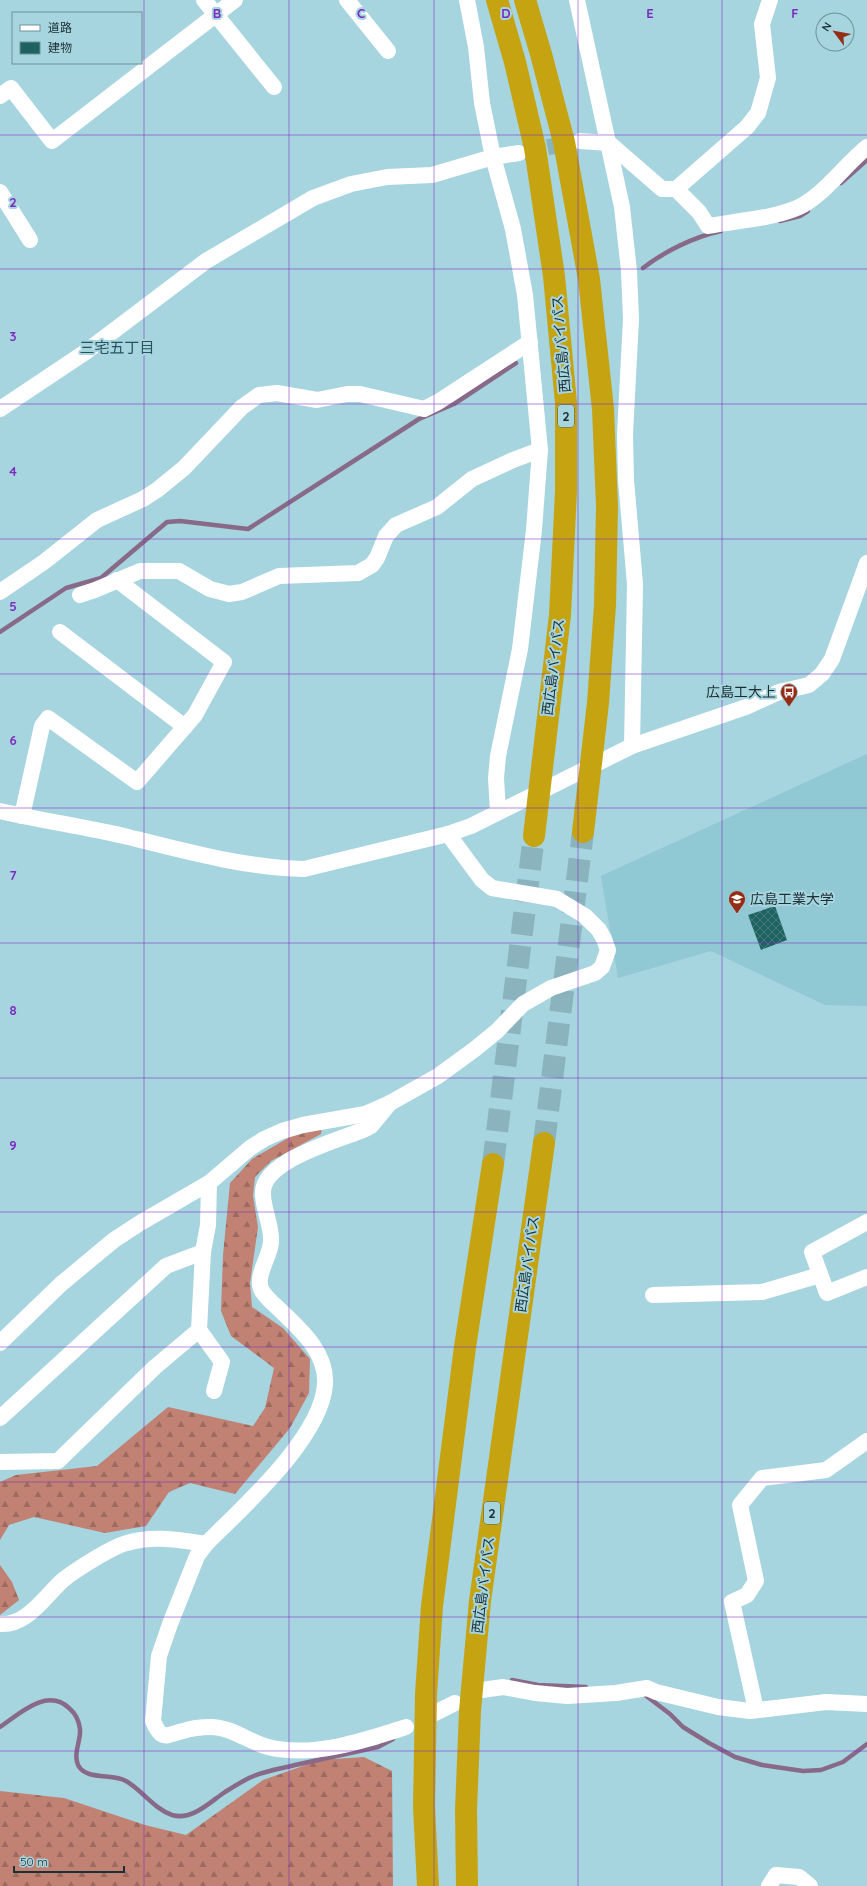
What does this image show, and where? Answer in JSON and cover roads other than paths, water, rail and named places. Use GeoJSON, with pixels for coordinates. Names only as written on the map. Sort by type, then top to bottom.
{"type":"FeatureCollection","features":[{"type":"Feature","properties":{"kind":"highway","name":"西広島バイパス"},"geometry":{"type":"LineString","coordinates":[[497,0],[515,62],[535,148],[554,276],[566,403],[566,491],[560,615],[534,836]]}},
{"type":"Feature","properties":{"kind":"highway"},"geometry":{"type":"LineString","coordinates":[[524,0],[541,54],[564,142],[589,279],[603,409],[607,506],[605,605],[598,703],[583,832]]}},
{"type":"Feature","properties":{"kind":"highway","name":"西広島バイパス"},"geometry":{"type":"LineString","coordinates":[[467,1886],[466,1810],[470,1711],[480,1601],[544,1143]]}},
{"type":"Feature","properties":{"kind":"highway"},"geometry":{"type":"LineString","coordinates":[[428,1886],[424,1807],[426,1694],[432,1606],[465,1347],[493,1164]]}},
{"type":"Feature","properties":{"kind":"street"},"geometry":{"type":"LineString","coordinates":[[204,0],[274,87]]}},
{"type":"Feature","properties":{"kind":"street"},"geometry":{"type":"LineString","coordinates":[[0,96],[11,88],[52,141],[235,0]]}},
{"type":"Feature","properties":{"kind":"street"},"geometry":{"type":"LineString","coordinates":[[347,0],[388,51]]}},
{"type":"Feature","properties":{"kind":"street"},"geometry":{"type":"LineString","coordinates":[[467,0],[476,47],[482,103],[493,157],[513,229],[525,296],[540,450],[534,530],[520,649],[498,756],[496,778],[498,811]]}},
{"type":"Feature","properties":{"kind":"street"},"geometry":{"type":"LineString","coordinates":[[577,0],[622,207],[629,271],[630,319],[625,434],[626,480],[635,584],[632,746]]}},
{"type":"Feature","properties":{"kind":"street"},"geometry":{"type":"LineString","coordinates":[[580,141],[609,143],[662,189],[676,189],[747,126],[758,113],[768,78],[762,24],[770,0]]}},
{"type":"Feature","properties":{"kind":"street"},"geometry":{"type":"LineString","coordinates":[[676,189],[699,212],[708,226],[791,211],[804,204],[840,174],[867,147]]}},
{"type":"Feature","properties":{"kind":"street"},"geometry":{"type":"LineString","coordinates":[[0,409],[87,351],[206,261],[313,198],[351,184],[388,176],[432,175],[493,157],[518,153]]}},
{"type":"Feature","properties":{"kind":"street"},"geometry":{"type":"LineString","coordinates":[[0,192],[30,240]]}},
{"type":"Feature","properties":{"kind":"street"},"geometry":{"type":"LineString","coordinates":[[0,592],[44,562],[97,520],[143,499],[157,490],[184,468],[242,407],[259,395],[276,393],[317,400],[347,394],[360,394],[424,409],[438,402],[530,342]]}},
{"type":"Feature","properties":{"kind":"street"},"geometry":{"type":"LineString","coordinates":[[80,595],[140,571],[179,571],[210,589],[229,594],[242,592],[279,576],[358,573],[372,565],[377,558],[386,536],[396,525],[437,507],[472,479],[513,460],[540,450]]}},
{"type":"Feature","properties":{"kind":"street"},"geometry":{"type":"LineString","coordinates":[[0,811],[127,837],[178,850],[284,868],[304,868],[448,834],[471,826],[498,811],[632,746],[746,706],[780,692],[809,685],[822,674],[832,659],[867,564]]}},
{"type":"Feature","properties":{"kind":"street"},"geometry":{"type":"LineString","coordinates":[[22,816],[42,726],[48,718],[137,782],[195,715],[224,662],[117,580]]}},
{"type":"Feature","properties":{"kind":"street"},"geometry":{"type":"LineString","coordinates":[[60,632],[186,727]]}},
{"type":"Feature","properties":{"kind":"street"},"geometry":{"type":"LineString","coordinates":[[0,1343],[61,1284],[114,1240],[140,1222],[209,1183],[250,1148],[282,1131],[310,1123],[366,1114],[390,1103],[438,1076],[475,1049],[496,1031],[523,1004],[551,988],[595,973],[602,966],[608,950],[599,930],[585,916],[565,903],[545,897],[492,888],[482,880],[448,834]]}},
{"type":"Feature","properties":{"kind":"street"},"geometry":{"type":"LineString","coordinates":[[390,1103],[371,1126],[297,1156],[281,1166],[269,1176],[263,1190],[264,1201],[271,1229],[271,1243],[260,1281],[262,1290],[268,1299],[303,1332],[313,1344],[322,1364],[325,1383],[322,1402],[315,1421],[304,1438],[278,1470],[196,1556],[159,1656],[153,1721],[157,1730],[163,1735],[171,1736],[182,1731],[200,1727],[220,1728],[268,1747],[291,1750],[316,1750],[370,1738],[406,1727]]}},
{"type":"Feature","properties":{"kind":"street"},"geometry":{"type":"LineString","coordinates":[[209,1183],[208,1225],[203,1252],[199,1330],[222,1362],[214,1391]]}},
{"type":"Feature","properties":{"kind":"street"},"geometry":{"type":"LineString","coordinates":[[867,1222],[812,1252],[827,1293],[867,1277]]}},
{"type":"Feature","properties":{"kind":"street"},"geometry":{"type":"LineString","coordinates":[[0,1418],[166,1266],[203,1252]]}},
{"type":"Feature","properties":{"kind":"street"},"geometry":{"type":"LineString","coordinates":[[654,1294],[762,1292],[820,1275]]}},
{"type":"Feature","properties":{"kind":"street"},"geometry":{"type":"LineString","coordinates":[[0,1462],[58,1461],[155,1367],[199,1330]]}},
{"type":"Feature","properties":{"kind":"street"},"geometry":{"type":"LineString","coordinates":[[756,1710],[732,1602],[747,1595],[756,1581],[740,1505],[762,1478],[826,1470],[867,1441]]}},
{"type":"Feature","properties":{"kind":"street"},"geometry":{"type":"LineString","coordinates":[[0,1624],[14,1623],[23,1618],[64,1580],[87,1564],[126,1543],[168,1538],[206,1544]]}},
{"type":"Feature","properties":{"kind":"street"},"geometry":{"type":"LineString","coordinates":[[482,1690],[504,1687],[540,1694],[567,1696],[616,1693],[649,1688],[656,1692],[734,1710],[756,1710],[826,1702],[867,1704]]}},
{"type":"Feature","properties":{"kind":"street"},"geometry":{"type":"LineString","coordinates":[[435,1712],[455,1703]]}},
{"type":"Feature","properties":{"kind":"street"},"geometry":{"type":"LineString","coordinates":[[768,1886],[776,1875],[799,1876],[810,1886]]}},
{"type":"Feature","properties":{"kind":"waterway"},"geometry":{"type":"LineString","coordinates":[[841,183],[867,160]]}},
{"type":"Feature","properties":{"kind":"waterway"},"geometry":{"type":"LineString","coordinates":[[780,221],[800,216],[808,211]]}},
{"type":"Feature","properties":{"kind":"waterway"},"geometry":{"type":"LineString","coordinates":[[643,268],[680,245],[721,231]]}},
{"type":"Feature","properties":{"kind":"waterway"},"geometry":{"type":"LineString","coordinates":[[0,632],[66,588],[101,578],[167,522],[180,521],[248,529],[419,419],[454,404],[516,363]]}},
{"type":"Feature","properties":{"kind":"waterway"},"geometry":{"type":"LineString","coordinates":[[512,1680],[538,1685],[586,1687]]}},
{"type":"Feature","properties":{"kind":"waterway"},"geometry":{"type":"LineString","coordinates":[[645,1695],[670,1714],[683,1727],[709,1743],[735,1757],[762,1765],[803,1771],[821,1770],[843,1762],[867,1744]]}},
{"type":"Feature","properties":{"kind":"waterway"},"geometry":{"type":"LineString","coordinates":[[0,1727],[33,1705],[43,1701],[52,1700],[60,1702],[71,1710],[79,1723],[80,1734],[76,1756],[78,1765],[82,1770],[93,1775],[114,1777],[126,1781],[159,1808],[172,1815],[179,1816],[187,1815],[200,1810],[225,1792],[254,1776],[272,1770],[378,1747],[393,1739]]}},
{"type":"Feature","properties":{"kind":"tunnel"},"geometry":{"type":"LineString","coordinates":[[524,152],[574,142]]}},
{"type":"Feature","properties":{"kind":"tunnel"},"geometry":{"type":"LineString","coordinates":[[544,1143],[583,832]]}},
{"type":"Feature","properties":{"kind":"tunnel"},"geometry":{"type":"LineString","coordinates":[[493,1164],[534,836]]}},
{"type":"Feature","properties":{"kind":"place","name":"広島工大上"},"geometry":{"type":"Point","coordinates":[789,707]}},
{"type":"Feature","properties":{"kind":"place","name":"広島工業大学"},"geometry":{"type":"Point","coordinates":[737,914]}},
{"type":"Feature","properties":{"kind":"district","name":"三宅五丁目"},"geometry":{"type":"Point","coordinates":[117,348]}}]}
